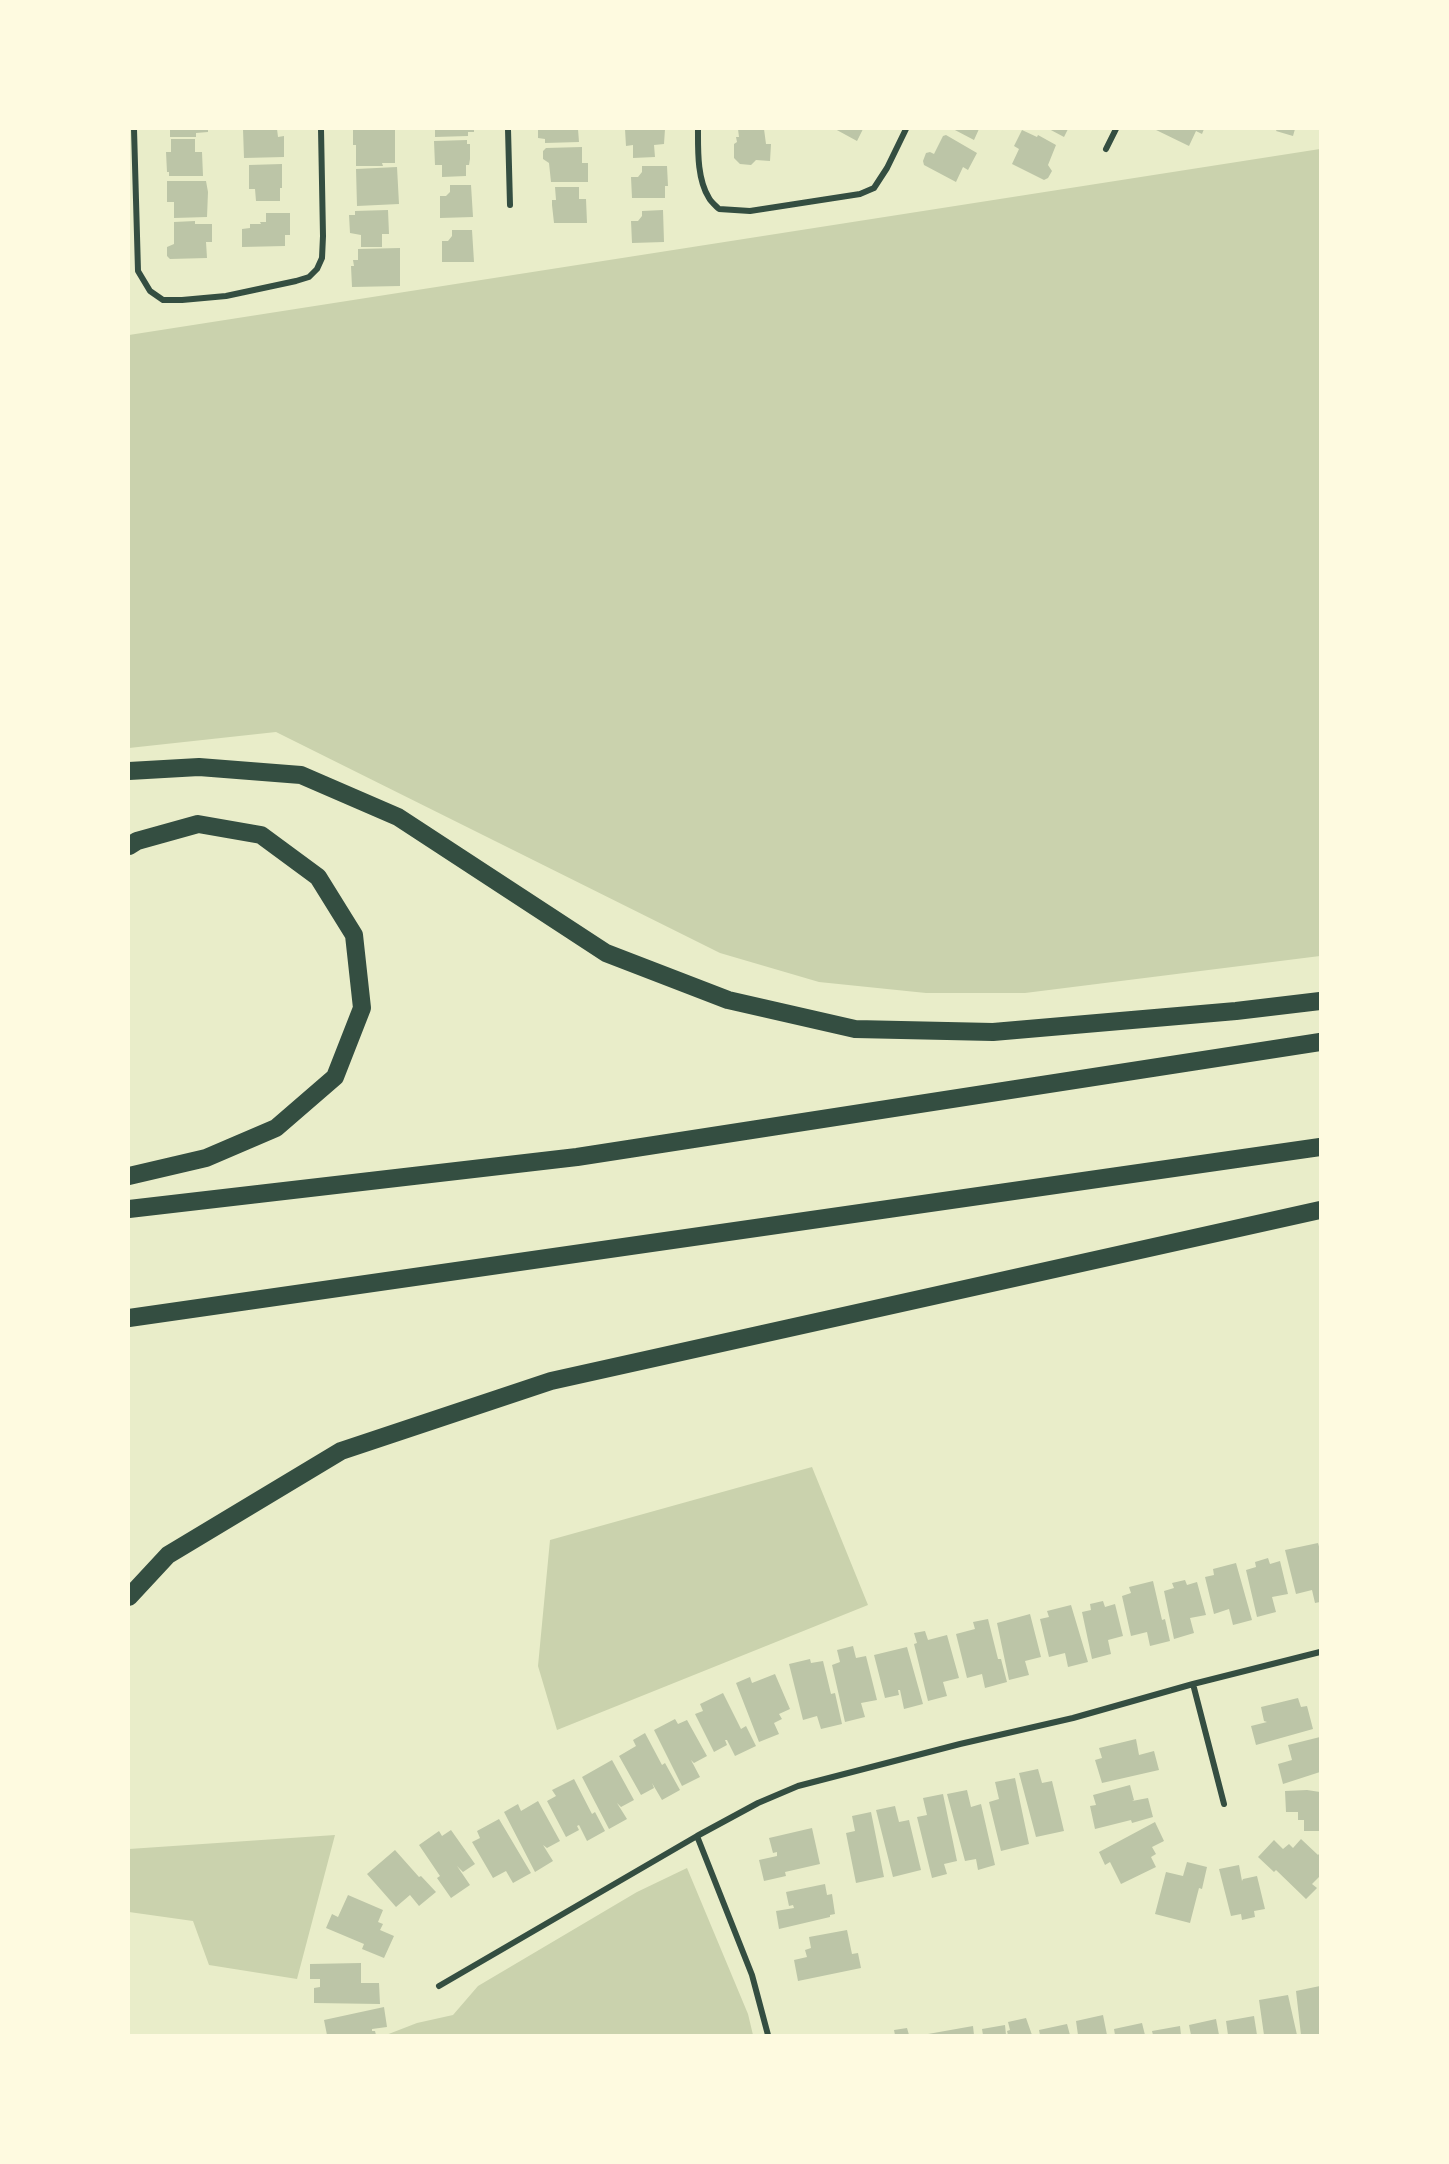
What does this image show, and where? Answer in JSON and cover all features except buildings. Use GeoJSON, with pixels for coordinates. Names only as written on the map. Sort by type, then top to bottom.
{"type":"FeatureCollection","features":[{"type":"Feature","properties":{"kind":"highway"},"geometry":{"type":"LineString","coordinates":[[129,771],[199,767],[301,775],[398,817],[606,953],[728,1000],[855,1029],[993,1032],[1236,1011],[1320,1001]]}},
{"type":"Feature","properties":{"kind":"highway"},"geometry":{"type":"LineString","coordinates":[[129,846],[137,841],[198,824],[261,835],[318,877],[354,935],[362,1008],[335,1077],[276,1128],[206,1158],[129,1176]]}},
{"type":"Feature","properties":{"kind":"highway"},"geometry":{"type":"LineString","coordinates":[[129,1209],[578,1157],[1320,1042]]}},
{"type":"Feature","properties":{"kind":"highway"},"geometry":{"type":"LineString","coordinates":[[129,1318],[1320,1147]]}},
{"type":"Feature","properties":{"kind":"highway"},"geometry":{"type":"LineString","coordinates":[[129,1597],[168,1555],[341,1451],[550,1381],[1320,1210]]}},
{"type":"Feature","properties":{"kind":"street"},"geometry":{"type":"LineString","coordinates":[[134,129],[138,271],[150,291],[164,300],[226,296],[296,281],[309,277],[317,269],[322,258],[323,236],[321,129]]}},
{"type":"Feature","properties":{"kind":"street"},"geometry":{"type":"LineString","coordinates":[[508,129],[510,205]]}},
{"type":"Feature","properties":{"kind":"street"},"geometry":{"type":"LineString","coordinates":[[698,129],[698,153],[709,198],[719,209],[750,211],[860,194],[874,188],[887,168],[906,129]]}},
{"type":"Feature","properties":{"kind":"street"},"geometry":{"type":"LineString","coordinates":[[1106,149],[1116,129]]}},
{"type":"Feature","properties":{"kind":"street"},"geometry":{"type":"LineString","coordinates":[[439,1986],[697,1836],[758,1803],[798,1786],[960,1744],[1073,1718],[1193,1684],[1320,1652]]}},
{"type":"Feature","properties":{"kind":"street"},"geometry":{"type":"LineString","coordinates":[[1193,1684],[1224,1804]]}},
{"type":"Feature","properties":{"kind":"street"},"geometry":{"type":"LineString","coordinates":[[697,1836],[752,1975],[768,2035]]}},
{"type":"Feature","properties":{"kind":"green space"},"geometry":{"type":"Polygon","coordinates":[[[1320,149],[1320,956],[1025,993],[926,993],[819,982],[720,953],[276,732],[129,748],[129,335],[1320,149]]]}},
{"type":"Feature","properties":{"kind":"green space"},"geometry":{"type":"Polygon","coordinates":[[[812,1467],[868,1605],[557,1730],[538,1666],[550,1540],[812,1467]]]}},
{"type":"Feature","properties":{"kind":"green space"},"geometry":{"type":"Polygon","coordinates":[[[335,1835],[297,1979],[209,1965],[193,1921],[129,1912],[129,1849],[335,1835]]]}},
{"type":"Feature","properties":{"kind":"green space"},"geometry":{"type":"Polygon","coordinates":[[[687,1868],[748,2014],[753,2035],[386,2035],[417,2023],[453,2015],[478,1986],[637,1892],[687,1868]]]}}]}
